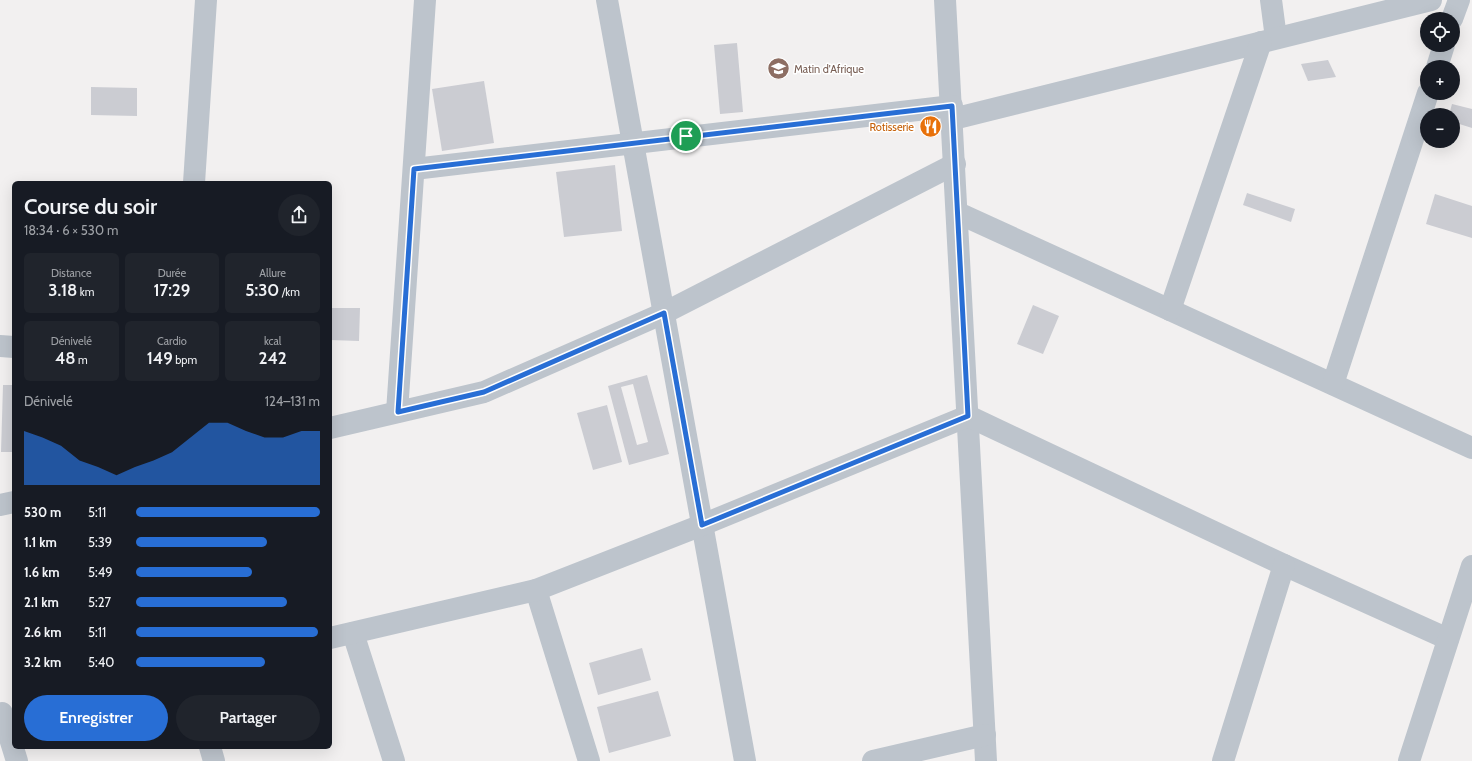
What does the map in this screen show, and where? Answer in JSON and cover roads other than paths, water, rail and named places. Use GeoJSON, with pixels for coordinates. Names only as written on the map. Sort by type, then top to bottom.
{"type":"FeatureCollection","features":[{"type":"Feature","properties":{"kind":"street"},"geometry":{"type":"LineString","coordinates":[[194,181],[206,0]]}},
{"type":"Feature","properties":{"kind":"street"},"geometry":{"type":"LineString","coordinates":[[398,412],[425,0]]}},
{"type":"Feature","properties":{"kind":"street"},"geometry":{"type":"LineString","coordinates":[[607,0],[745,761]]}},
{"type":"Feature","properties":{"kind":"street"},"geometry":{"type":"LineString","coordinates":[[945,0],[958,213],[986,761]]}},
{"type":"Feature","properties":{"kind":"street"},"geometry":{"type":"LineString","coordinates":[[1170,310],[1269,40],[1271,0]]}},
{"type":"Feature","properties":{"kind":"street"},"geometry":{"type":"LineString","coordinates":[[414,169],[633,142],[952,112],[1269,40],[1431,0]]}},
{"type":"Feature","properties":{"kind":"street"},"geometry":{"type":"LineString","coordinates":[[1455,12],[1459,0]]}},
{"type":"Feature","properties":{"kind":"street"},"geometry":{"type":"LineString","coordinates":[[1333,384],[1426,100]]}},
{"type":"Feature","properties":{"kind":"street"},"geometry":{"type":"LineString","coordinates":[[332,428],[484,392],[664,313],[955,164]]}},
{"type":"Feature","properties":{"kind":"street"},"geometry":{"type":"LineString","coordinates":[[958,213],[1472,448]]}},
{"type":"Feature","properties":{"kind":"street"},"geometry":{"type":"LineString","coordinates":[[0,346],[12,347]]}},
{"type":"Feature","properties":{"kind":"street"},"geometry":{"type":"LineString","coordinates":[[332,638],[536,590],[702,525],[968,416],[1284,565],[1448,639]]}},
{"type":"Feature","properties":{"kind":"street"},"geometry":{"type":"LineString","coordinates":[[0,505],[12,502]]}},
{"type":"Feature","properties":{"kind":"street"},"geometry":{"type":"LineString","coordinates":[[1223,761],[1284,565]]}},
{"type":"Feature","properties":{"kind":"street"},"geometry":{"type":"LineString","coordinates":[[1409,761],[1472,566]]}},
{"type":"Feature","properties":{"kind":"street"},"geometry":{"type":"LineString","coordinates":[[536,590],[589,761]]}},
{"type":"Feature","properties":{"kind":"street"},"geometry":{"type":"LineString","coordinates":[[353,633],[394,761]]}},
{"type":"Feature","properties":{"kind":"street"},"geometry":{"type":"LineString","coordinates":[[5,712],[12,741]]}},
{"type":"Feature","properties":{"kind":"street"},"geometry":{"type":"LineString","coordinates":[[873,761],[985,735]]}},
{"type":"Feature","properties":{"kind":"street"},"geometry":{"type":"LineString","coordinates":[[14,749],[17,761]]}},
{"type":"Feature","properties":{"kind":"street"},"geometry":{"type":"LineString","coordinates":[[211,749],[214,761]]}},
{"type":"Feature","properties":{"kind":"place","name":"Matin d'Afrique"},"geometry":{"type":"Point","coordinates":[779,69]}},
{"type":"Feature","properties":{"kind":"place","name":"Rotisserie"},"geometry":{"type":"Point","coordinates":[930,127]}}]}
